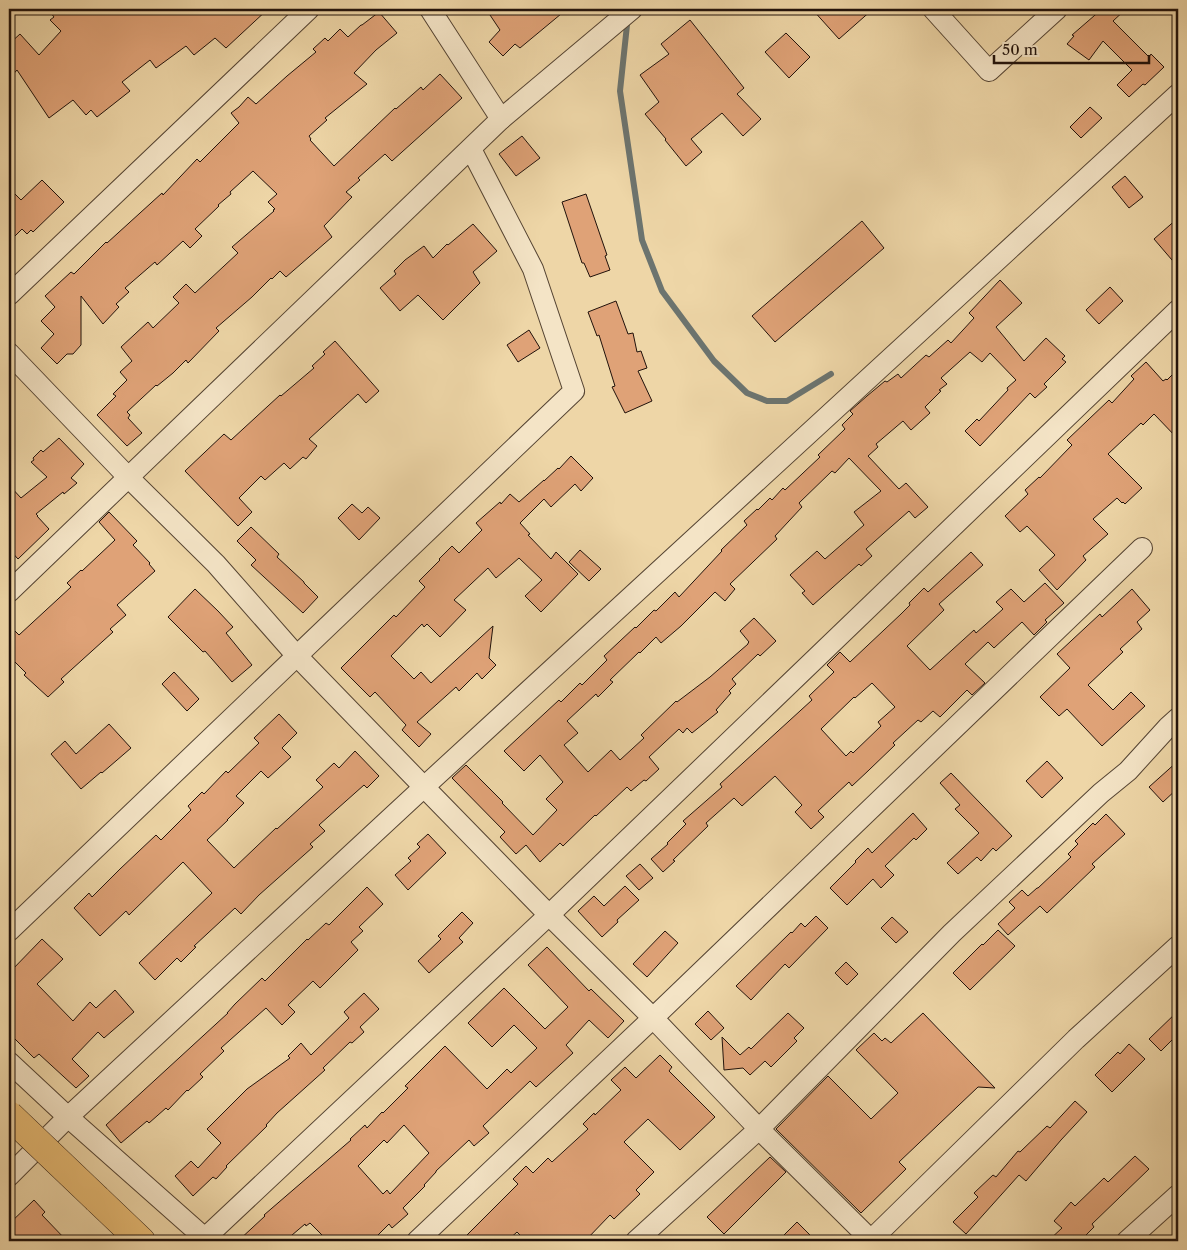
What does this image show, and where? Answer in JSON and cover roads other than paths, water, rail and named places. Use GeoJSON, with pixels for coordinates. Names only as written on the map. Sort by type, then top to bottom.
{"type":"FeatureCollection","features":[{"type":"Feature","properties":{"kind":"highway"},"geometry":{"type":"LineString","coordinates":[[9,1115],[141,1241]]}},
{"type":"Feature","properties":{"kind":"street"},"geometry":{"type":"LineString","coordinates":[[9,295],[309,9]]}},
{"type":"Feature","properties":{"kind":"street"},"geometry":{"type":"LineString","coordinates":[[430,9],[501,119]]}},
{"type":"Feature","properties":{"kind":"street"},"geometry":{"type":"LineString","coordinates":[[9,592],[501,119],[632,9]]}},
{"type":"Feature","properties":{"kind":"street"},"geometry":{"type":"LineString","coordinates":[[933,9],[989,71],[1057,9]]}},
{"type":"Feature","properties":{"kind":"street"},"geometry":{"type":"LineString","coordinates":[[9,1176],[68,1117],[424,787],[1178,94]]}},
{"type":"Feature","properties":{"kind":"street"},"geometry":{"type":"LineString","coordinates":[[9,931],[574,391],[533,269],[471,149]]}},
{"type":"Feature","properties":{"kind":"street"},"geometry":{"type":"LineString","coordinates":[[9,1062],[207,1240],[1178,310]]}},
{"type":"Feature","properties":{"kind":"street"},"geometry":{"type":"LineString","coordinates":[[9,353],[128,477],[216,564],[296,655],[424,787],[871,1241],[1076,1039],[1178,946]]}},
{"type":"Feature","properties":{"kind":"street"},"geometry":{"type":"LineString","coordinates":[[417,1241],[653,1018],[1142,548]]}},
{"type":"Feature","properties":{"kind":"street"},"geometry":{"type":"LineString","coordinates":[[636,1241],[759,1129],[952,933],[1101,793],[1128,771],[1178,718]]}},
{"type":"Feature","properties":{"kind":"street"},"geometry":{"type":"LineString","coordinates":[[1127,1241],[1178,1195]]}},
{"type":"Feature","properties":{"kind":"waterway"},"geometry":{"type":"LineString","coordinates":[[626,20],[620,91],[642,240],[662,291],[714,361],[747,393],[767,401],[787,401],[831,374]]}}]}
